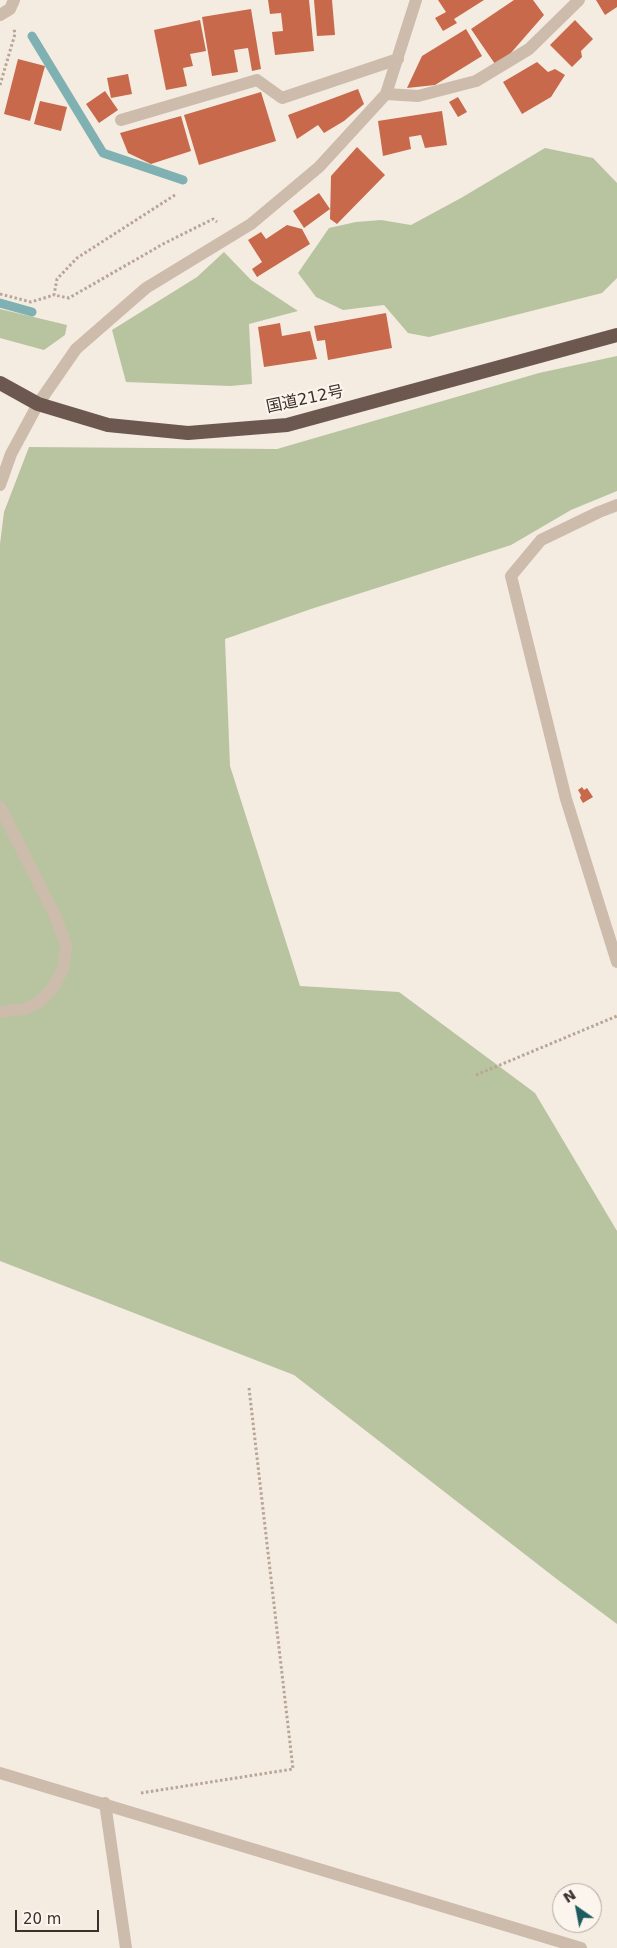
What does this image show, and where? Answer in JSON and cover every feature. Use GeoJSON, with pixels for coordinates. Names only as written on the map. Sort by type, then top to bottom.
{"type":"FeatureCollection","features":[{"type":"Feature","properties":{"kind":"highway","name":"国道212号"},"geometry":{"type":"LineString","coordinates":[[0,383],[38,404],[108,425],[188,433],[287,425],[617,335]]}},
{"type":"Feature","properties":{"kind":"street"},"geometry":{"type":"LineString","coordinates":[[0,485],[11,454],[38,404],[76,349],[146,288],[251,224],[319,167],[386,94],[416,0]]}},
{"type":"Feature","properties":{"kind":"street"},"geometry":{"type":"LineString","coordinates":[[386,94],[418,96],[476,80],[529,49],[579,0]]}},
{"type":"Feature","properties":{"kind":"street"},"geometry":{"type":"LineString","coordinates":[[121,120],[257,80],[282,98],[398,59]]}},
{"type":"Feature","properties":{"kind":"street"},"geometry":{"type":"LineString","coordinates":[[617,506],[599,512],[541,540],[511,576],[566,799],[617,962]]}},
{"type":"Feature","properties":{"kind":"street"},"geometry":{"type":"LineString","coordinates":[[0,807],[56,918],[66,945],[63,970],[52,989],[38,1003],[24,1009],[0,1012]]}},
{"type":"Feature","properties":{"kind":"street"},"geometry":{"type":"LineString","coordinates":[[0,1773],[581,1948]]}},
{"type":"Feature","properties":{"kind":"street"},"geometry":{"type":"LineString","coordinates":[[105,1804],[126,1948]]}},
{"type":"Feature","properties":{"kind":"path"},"geometry":{"type":"LineString","coordinates":[[0,85],[15,34],[8,8]]}},
{"type":"Feature","properties":{"kind":"path"},"geometry":{"type":"LineString","coordinates":[[54,295],[57,279],[77,258],[175,195]]}},
{"type":"Feature","properties":{"kind":"path"},"geometry":{"type":"LineString","coordinates":[[0,294],[30,302],[54,295],[69,298],[163,244],[213,220],[233,235]]}},
{"type":"Feature","properties":{"kind":"path"},"geometry":{"type":"LineString","coordinates":[[476,1075],[617,1016]]}},
{"type":"Feature","properties":{"kind":"path"},"geometry":{"type":"LineString","coordinates":[[119,1808],[133,1794],[293,1769],[248,1388]]}},
{"type":"Feature","properties":{"kind":"green space"},"geometry":{"type":"Polygon","coordinates":[[[545,148],[593,158],[617,183],[617,278],[602,293],[429,337],[408,333],[384,305],[343,310],[316,297],[298,273],[329,228],[356,222],[381,220],[411,225],[461,198],[545,148]]]}},
{"type":"Feature","properties":{"kind":"green space"},"geometry":{"type":"Polygon","coordinates":[[[224,252],[251,280],[298,311],[249,324],[252,384],[230,386],[126,382],[112,330],[197,277],[224,252]]]}},
{"type":"Feature","properties":{"kind":"green space"},"geometry":{"type":"Polygon","coordinates":[[[0,309],[67,325],[65,335],[44,350],[0,338],[0,309]]]}},
{"type":"Feature","properties":{"kind":"green space"},"geometry":{"type":"Polygon","coordinates":[[[617,356],[617,491],[571,510],[511,545],[311,609],[225,639],[230,766],[300,986],[399,992],[535,1093],[617,1231],[617,1624],[294,1375],[0,1261],[0,544],[4,512],[29,447],[277,449],[539,373],[617,356]]]}},
{"type":"Feature","properties":{"kind":"building"},"geometry":{"type":"Polygon","coordinates":[[[268,0],[309,0],[314,51],[275,55],[272,32],[283,31],[281,13],[270,14],[268,0]]]}},
{"type":"Feature","properties":{"kind":"building"},"geometry":{"type":"Polygon","coordinates":[[[314,0],[332,0],[335,35],[317,36],[314,0]]]}},
{"type":"Feature","properties":{"kind":"building"},"geometry":{"type":"Polygon","coordinates":[[[438,0],[484,0],[454,19],[457,23],[443,31],[435,18],[446,12],[438,0]]]}},
{"type":"Feature","properties":{"kind":"building"},"geometry":{"type":"Polygon","coordinates":[[[514,0],[533,0],[544,15],[510,54],[495,64],[471,29],[514,0]]]}},
{"type":"Feature","properties":{"kind":"building"},"geometry":{"type":"Polygon","coordinates":[[[596,0],[617,0],[617,7],[605,15],[596,0]]]}},
{"type":"Feature","properties":{"kind":"building"},"geometry":{"type":"Polygon","coordinates":[[[251,9],[261,69],[252,71],[248,48],[234,50],[238,72],[212,76],[202,17],[251,9]]]}},
{"type":"Feature","properties":{"kind":"building"},"geometry":{"type":"Polygon","coordinates":[[[200,20],[206,51],[190,54],[193,66],[183,68],[187,86],[166,90],[154,30],[200,20]]]}},
{"type":"Feature","properties":{"kind":"building"},"geometry":{"type":"Polygon","coordinates":[[[575,20],[593,39],[581,51],[582,57],[572,67],[550,45],[575,20]]]}},
{"type":"Feature","properties":{"kind":"building"},"geometry":{"type":"Polygon","coordinates":[[[466,29],[482,56],[435,85],[407,88],[422,56],[466,29]]]}},
{"type":"Feature","properties":{"kind":"building"},"geometry":{"type":"Polygon","coordinates":[[[18,59],[45,66],[30,121],[4,114],[18,59]]]}},
{"type":"Feature","properties":{"kind":"building"},"geometry":{"type":"Polygon","coordinates":[[[537,62],[548,72],[555,69],[565,75],[551,97],[522,114],[503,82],[537,62]]]}},
{"type":"Feature","properties":{"kind":"building"},"geometry":{"type":"Polygon","coordinates":[[[128,74],[132,94],[111,98],[107,78],[128,74]]]}},
{"type":"Feature","properties":{"kind":"building"},"geometry":{"type":"Polygon","coordinates":[[[358,89],[364,104],[344,121],[324,133],[318,125],[297,139],[288,115],[358,89]]]}},
{"type":"Feature","properties":{"kind":"building"},"geometry":{"type":"Polygon","coordinates":[[[105,91],[118,110],[99,123],[86,104],[105,91]]]}},
{"type":"Feature","properties":{"kind":"building"},"geometry":{"type":"Polygon","coordinates":[[[261,92],[276,141],[199,165],[184,115],[261,92]]]}},
{"type":"Feature","properties":{"kind":"building"},"geometry":{"type":"Polygon","coordinates":[[[458,97],[467,112],[458,117],[449,102],[458,97]]]}},
{"type":"Feature","properties":{"kind":"building"},"geometry":{"type":"Polygon","coordinates":[[[40,101],[67,107],[61,131],[34,124],[40,101]]]}},
{"type":"Feature","properties":{"kind":"building"},"geometry":{"type":"Polygon","coordinates":[[[442,111],[447,145],[425,148],[421,135],[409,137],[411,149],[383,156],[378,121],[442,111]]]}},
{"type":"Feature","properties":{"kind":"building"},"geometry":{"type":"Polygon","coordinates":[[[181,116],[191,151],[151,164],[128,153],[120,133],[181,116]]]}},
{"type":"Feature","properties":{"kind":"building"},"geometry":{"type":"Polygon","coordinates":[[[357,147],[385,175],[337,224],[330,219],[331,176],[357,147]]]}},
{"type":"Feature","properties":{"kind":"building"},"geometry":{"type":"Polygon","coordinates":[[[319,193],[330,209],[304,228],[293,211],[319,193]]]}},
{"type":"Feature","properties":{"kind":"building"},"geometry":{"type":"Polygon","coordinates":[[[287,225],[302,229],[310,244],[257,277],[252,269],[262,262],[248,240],[261,232],[266,239],[287,225]]]}},
{"type":"Feature","properties":{"kind":"building"},"geometry":{"type":"Polygon","coordinates":[[[386,313],[392,348],[328,360],[325,340],[317,341],[314,326],[386,313]]]}},
{"type":"Feature","properties":{"kind":"building"},"geometry":{"type":"Polygon","coordinates":[[[280,323],[282,336],[310,331],[317,359],[264,367],[258,327],[280,323]]]}},
{"type":"Feature","properties":{"kind":"building"},"geometry":{"type":"Polygon","coordinates":[[[582,787],[584,790],[587,788],[593,797],[583,803],[578,790],[582,787]]]}},
{"type":"Feature","properties":{"kind":"waterway"},"geometry":{"type":"LineString","coordinates":[[32,36],[103,153],[183,180]]}},
{"type":"Feature","properties":{"kind":"waterway"},"geometry":{"type":"LineString","coordinates":[[0,303],[32,312]]}}]}
